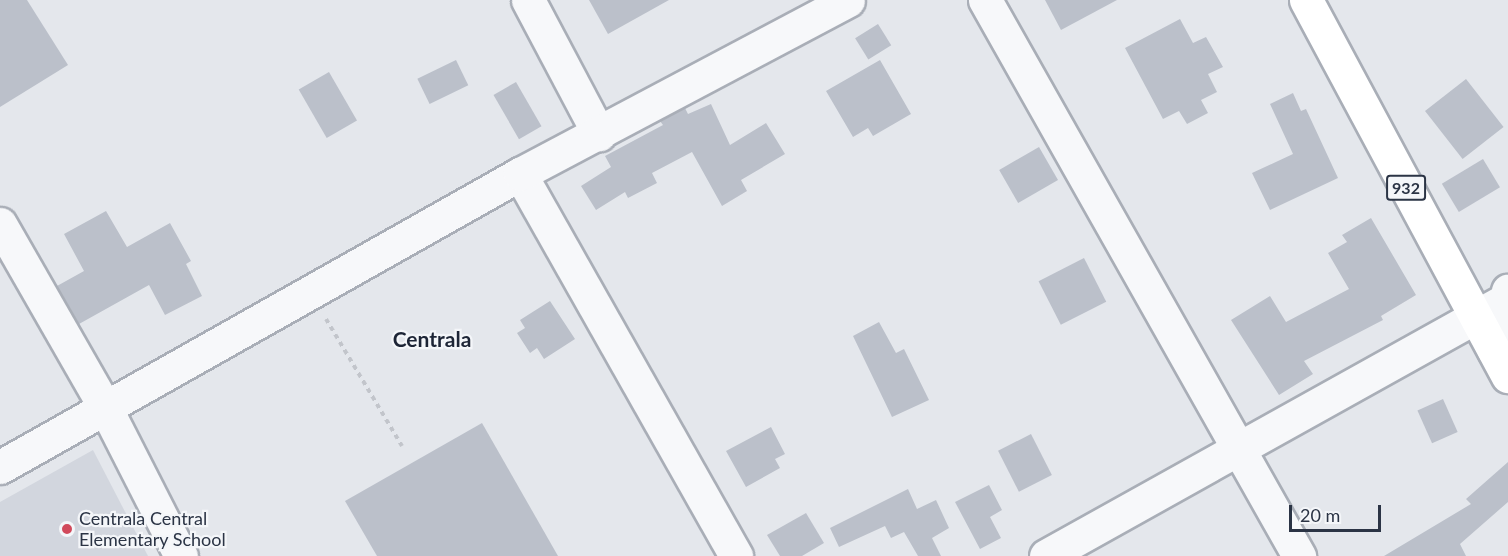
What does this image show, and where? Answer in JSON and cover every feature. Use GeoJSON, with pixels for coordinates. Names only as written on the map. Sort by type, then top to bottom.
{"type":"FeatureCollection","features":[{"type":"Feature","properties":{"kind":"main road","name":"932"},"geometry":{"type":"LineString","coordinates":[[1306,0],[1474,317],[1501,363]]}},
{"type":"Feature","properties":{"kind":"street"},"geometry":{"type":"LineString","coordinates":[[528,0],[599,134]]}},
{"type":"Feature","properties":{"kind":"street"},"geometry":{"type":"LineString","coordinates":[[0,467],[520,174],[848,0]]}},
{"type":"Feature","properties":{"kind":"street"},"geometry":{"type":"LineString","coordinates":[[985,0],[1240,447],[1299,556]]}},
{"type":"Feature","properties":{"kind":"street"},"geometry":{"type":"LineString","coordinates":[[520,174],[736,556]]}},
{"type":"Feature","properties":{"kind":"street"},"geometry":{"type":"LineString","coordinates":[[0,224],[106,409],[180,556]]}},
{"type":"Feature","properties":{"kind":"street"},"geometry":{"type":"LineString","coordinates":[[1046,556],[1507,297]]}},
{"type":"Feature","properties":{"kind":"street"},"geometry":{"type":"LineString","coordinates":[[1501,363],[1507,297]]}},
{"type":"Feature","properties":{"kind":"path"},"geometry":{"type":"LineString","coordinates":[[310,293],[402,446]]}},
{"type":"Feature","properties":{"kind":"shaded area","name":"Centrala Central Elementary School"},"geometry":{"type":"Polygon","coordinates":[[[93,450],[148,556],[0,556],[0,502],[93,450]]]}},
{"type":"Feature","properties":{"kind":"building"},"geometry":{"type":"Polygon","coordinates":[[[0,0],[27,0],[68,65],[0,107],[0,0]]]}},
{"type":"Feature","properties":{"kind":"building"},"geometry":{"type":"Polygon","coordinates":[[[589,0],[669,0],[608,34],[589,0]]]}},
{"type":"Feature","properties":{"kind":"building"},"geometry":{"type":"Polygon","coordinates":[[[1045,0],[1117,0],[1061,30],[1045,0]]]}},
{"type":"Feature","properties":{"kind":"building"},"geometry":{"type":"Polygon","coordinates":[[[1180,19],[1193,43],[1206,37],[1223,67],[1208,74],[1217,92],[1201,100],[1208,113],[1187,124],[1179,111],[1163,119],[1125,48],[1180,19]]]}},
{"type":"Feature","properties":{"kind":"building"},"geometry":{"type":"Polygon","coordinates":[[[878,24],[891,45],[868,60],[855,38],[878,24]]]}},
{"type":"Feature","properties":{"kind":"building"},"geometry":{"type":"Polygon","coordinates":[[[456,60],[468,85],[430,104],[417,79],[456,60]]]}},
{"type":"Feature","properties":{"kind":"building"},"geometry":{"type":"Polygon","coordinates":[[[880,60],[911,114],[873,136],[868,128],[853,137],[826,91],[880,60]]]}},
{"type":"Feature","properties":{"kind":"building"},"geometry":{"type":"Polygon","coordinates":[[[329,72],[357,120],[327,138],[299,90],[329,72]]]}},
{"type":"Feature","properties":{"kind":"building"},"geometry":{"type":"Polygon","coordinates":[[[1466,79],[1504,127],[1463,159],[1425,111],[1466,79]]]}},
{"type":"Feature","properties":{"kind":"building"},"geometry":{"type":"Polygon","coordinates":[[[516,82],[542,126],[519,139],[493,95],[516,82]]]}},
{"type":"Feature","properties":{"kind":"building"},"geometry":{"type":"Polygon","coordinates":[[[1293,93],[1301,111],[1306,109],[1338,178],[1270,210],[1252,173],[1293,154],[1270,104],[1293,93]]]}},
{"type":"Feature","properties":{"kind":"building"},"geometry":{"type":"Polygon","coordinates":[[[711,104],[730,145],[766,123],[785,154],[741,180],[747,191],[722,206],[692,152],[652,173],[657,183],[628,198],[625,192],[596,210],[581,186],[611,167],[605,156],[663,125],[660,121],[685,108],[688,114],[711,104]]]}},
{"type":"Feature","properties":{"kind":"building"},"geometry":{"type":"Polygon","coordinates":[[[1039,147],[1058,180],[1018,203],[999,170],[1039,147]]]}},
{"type":"Feature","properties":{"kind":"building"},"geometry":{"type":"Polygon","coordinates":[[[1483,159],[1500,187],[1459,212],[1442,184],[1483,159]]]}},
{"type":"Feature","properties":{"kind":"building"},"geometry":{"type":"Polygon","coordinates":[[[106,211],[127,247],[170,223],[191,261],[186,264],[202,296],[165,315],[149,285],[79,324],[57,286],[84,271],[64,234],[106,211]]]}},
{"type":"Feature","properties":{"kind":"building"},"geometry":{"type":"Polygon","coordinates":[[[1371,218],[1416,295],[1381,316],[1383,320],[1304,361],[1313,374],[1279,395],[1231,320],[1270,296],[1286,322],[1349,289],[1328,253],[1347,242],[1342,235],[1371,218]]]}},
{"type":"Feature","properties":{"kind":"building"},"geometry":{"type":"Polygon","coordinates":[[[1084,258],[1106,302],[1061,325],[1039,281],[1084,258]]]}},
{"type":"Feature","properties":{"kind":"building"},"geometry":{"type":"Polygon","coordinates":[[[550,301],[575,339],[544,359],[537,348],[530,353],[517,333],[525,328],[520,320],[550,301]]]}},
{"type":"Feature","properties":{"kind":"building"},"geometry":{"type":"Polygon","coordinates":[[[879,322],[896,353],[904,349],[929,400],[892,417],[853,336],[879,322]]]}},
{"type":"Feature","properties":{"kind":"building"},"geometry":{"type":"Polygon","coordinates":[[[1443,399],[1458,432],[1432,443],[1417,410],[1443,399]]]}},
{"type":"Feature","properties":{"kind":"building"},"geometry":{"type":"Polygon","coordinates":[[[482,423],[558,556],[377,556],[345,501],[482,423]]]}},
{"type":"Feature","properties":{"kind":"building"},"geometry":{"type":"Polygon","coordinates":[[[771,427],[785,454],[775,459],[780,468],[746,487],[726,451],[771,427]]]}},
{"type":"Feature","properties":{"kind":"building"},"geometry":{"type":"Polygon","coordinates":[[[1031,434],[1052,475],[1019,492],[998,451],[1031,434]]]}},
{"type":"Feature","properties":{"kind":"building"},"geometry":{"type":"Polygon","coordinates":[[[1508,462],[1508,502],[1460,544],[1466,556],[1384,556],[1471,504],[1466,499],[1508,462]]]}},
{"type":"Feature","properties":{"kind":"building"},"geometry":{"type":"Polygon","coordinates":[[[989,485],[1002,510],[990,517],[1001,538],[980,549],[955,502],[989,485]]]}},
{"type":"Feature","properties":{"kind":"building"},"geometry":{"type":"Polygon","coordinates":[[[908,489],[917,509],[936,500],[949,528],[932,538],[941,556],[918,556],[904,532],[891,538],[885,526],[839,547],[830,528],[908,489]]]}},
{"type":"Feature","properties":{"kind":"building"},"geometry":{"type":"Polygon","coordinates":[[[806,513],[824,543],[802,556],[780,556],[767,535],[806,513]]]}},
{"type":"Feature","properties":{"kind":"place","name":"Centrala Central Elementary School"},"geometry":{"type":"Point","coordinates":[67,529]}},
{"type":"Feature","properties":{"kind":"district","name":"Centrala"},"geometry":{"type":"Point","coordinates":[432,339]}}]}
